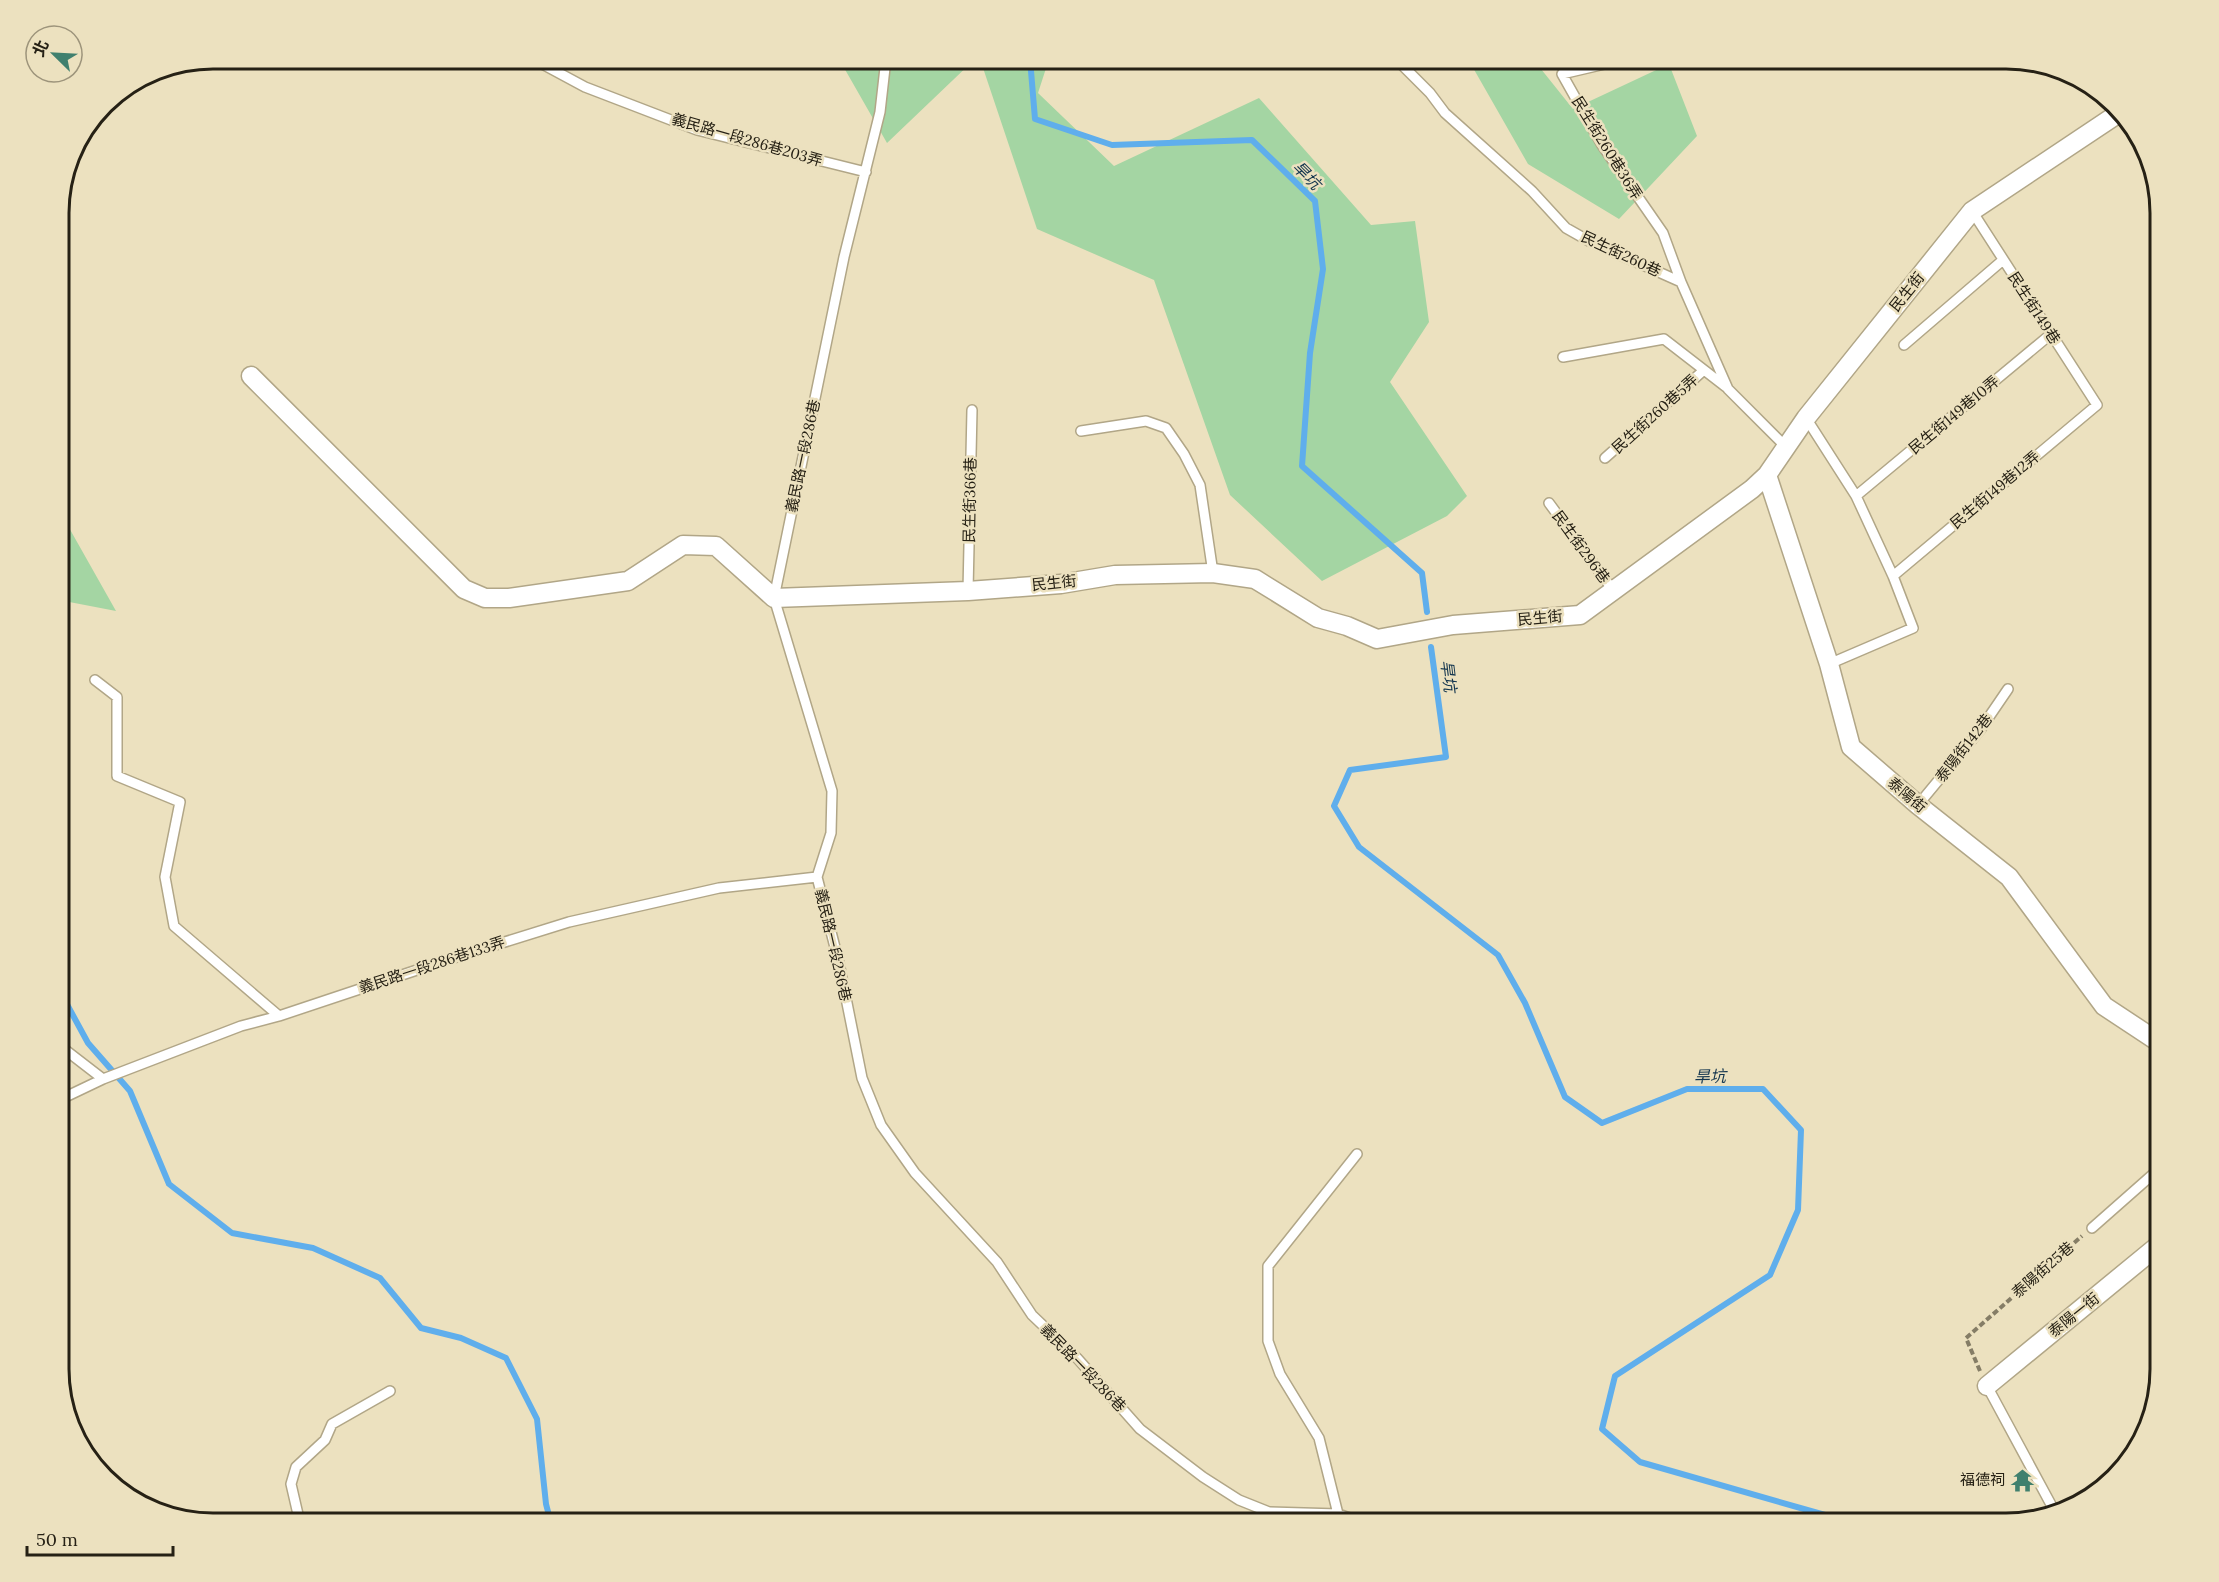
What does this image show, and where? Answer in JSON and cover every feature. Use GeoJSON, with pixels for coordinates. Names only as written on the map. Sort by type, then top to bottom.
{"type":"FeatureCollection","features":[{"type":"Feature","properties":{"kind":"street","name":"民生街"},"geometry":{"type":"LineString","coordinates":[[774,598],[968,591],[1061,584],[1115,575],[1213,573],[1255,579],[1318,618],[1347,626],[1377,639],[1453,625],[1580,615],[1752,489],[1767,475],[1806,418],[1972,211],[2113,117]]}},
{"type":"Feature","properties":{"kind":"street"},"geometry":{"type":"LineString","coordinates":[[251,376],[465,589],[485,598],[509,598],[628,581],[683,545],[716,546],[774,598]]}},
{"type":"Feature","properties":{"kind":"street","name":"泰陽街"},"geometry":{"type":"LineString","coordinates":[[1767,475],[1829,664],[1851,747],[1918,805],[2009,878],[2104,1006],[2150,1036]]}},
{"type":"Feature","properties":{"kind":"street","name":"泰陽一街"},"geometry":{"type":"LineString","coordinates":[[1987,1386],[2150,1252]]}},
{"type":"Feature","properties":{"kind":"lane","name":"義民路一段286巷203弄"},"geometry":{"type":"LineString","coordinates":[[553,69],[585,87],[697,130],[866,172]]}},
{"type":"Feature","properties":{"kind":"lane","name":"義民路一段286巷"},"geometry":{"type":"LineString","coordinates":[[885,69],[880,112],[844,257],[774,598],[832,791],[831,833],[817,877],[839,963],[862,1078],[882,1125],[915,1173],[997,1262],[1032,1315],[1077,1358],[1140,1429],[1203,1477],[1239,1500],[1269,1512],[1304,1513]]}},
{"type":"Feature","properties":{"kind":"lane","name":"民生街260巷"},"geometry":{"type":"LineString","coordinates":[[1407,69],[1430,93],[1445,113],[1532,191],[1566,228],[1589,241],[1681,282]]}},
{"type":"Feature","properties":{"kind":"lane","name":"民生街260巷36弄"},"geometry":{"type":"LineString","coordinates":[[1582,69],[1562,74],[1602,145],[1663,233],[1681,282]]}},
{"type":"Feature","properties":{"kind":"lane","name":"民生街149巷"},"geometry":{"type":"LineString","coordinates":[[1972,211],[2097,405]]}},
{"type":"Feature","properties":{"kind":"lane"},"geometry":{"type":"LineString","coordinates":[[1904,345],[2003,260]]}},
{"type":"Feature","properties":{"kind":"lane"},"geometry":{"type":"LineString","coordinates":[[1681,282],[1728,389]]}},
{"type":"Feature","properties":{"kind":"lane","name":"民生街149巷10弄"},"geometry":{"type":"LineString","coordinates":[[1856,496],[2051,334]]}},
{"type":"Feature","properties":{"kind":"lane"},"geometry":{"type":"LineString","coordinates":[[1563,357],[1664,339],[1728,389],[1786,447]]}},
{"type":"Feature","properties":{"kind":"lane","name":"民生街260巷5弄"},"geometry":{"type":"LineString","coordinates":[[1605,458],[1704,370]]}},
{"type":"Feature","properties":{"kind":"lane","name":"民生街149巷12弄"},"geometry":{"type":"LineString","coordinates":[[1893,576],[2097,405]]}},
{"type":"Feature","properties":{"kind":"lane","name":"民生街366巷"},"geometry":{"type":"LineString","coordinates":[[968,591],[972,410]]}},
{"type":"Feature","properties":{"kind":"lane"},"geometry":{"type":"LineString","coordinates":[[1806,418],[1856,496],[1893,576],[1913,628],[1829,664]]}},
{"type":"Feature","properties":{"kind":"lane"},"geometry":{"type":"LineString","coordinates":[[1081,431],[1146,421],[1166,428],[1184,454],[1200,485],[1213,573]]}},
{"type":"Feature","properties":{"kind":"lane","name":"民生街296巷"},"geometry":{"type":"LineString","coordinates":[[1549,503],[1613,590]]}},
{"type":"Feature","properties":{"kind":"lane"},"geometry":{"type":"LineString","coordinates":[[95,680],[117,697],[117,776],[180,802],[165,877],[174,926],[279,1016]]}},
{"type":"Feature","properties":{"kind":"lane","name":"泰陽街142巷"},"geometry":{"type":"LineString","coordinates":[[1918,805],[1980,730],[2008,689]]}},
{"type":"Feature","properties":{"kind":"lane","name":"義民路一段286巷133弄"},"geometry":{"type":"LineString","coordinates":[[69,1095],[105,1078],[241,1026],[279,1016],[569,922],[719,888],[817,877]]}},
{"type":"Feature","properties":{"kind":"lane"},"geometry":{"type":"LineString","coordinates":[[69,1052],[105,1078]]}},
{"type":"Feature","properties":{"kind":"lane"},"geometry":{"type":"LineString","coordinates":[[1338,1513],[1320,1438],[1280,1374],[1268,1341],[1268,1266],[1358,1154]]}},
{"type":"Feature","properties":{"kind":"lane"},"geometry":{"type":"LineString","coordinates":[[2092,1228],[2150,1177]]}},
{"type":"Feature","properties":{"kind":"lane"},"geometry":{"type":"LineString","coordinates":[[1987,1386],[2051,1505]]}},
{"type":"Feature","properties":{"kind":"lane"},"geometry":{"type":"LineString","coordinates":[[298,1513],[291,1484],[296,1467],[325,1440],[332,1424],[390,1391]]}},
{"type":"Feature","properties":{"kind":"path","name":"泰陽街25巷"},"geometry":{"type":"LineString","coordinates":[[1987,1386],[1966,1338],[2092,1228]]}},
{"type":"Feature","properties":{"kind":"green space"},"geometry":{"type":"Polygon","coordinates":[[[845,69],[965,69],[887,143],[845,69]]]}},
{"type":"Feature","properties":{"kind":"green space"},"geometry":{"type":"Polygon","coordinates":[[[983,69],[1046,69],[1038,93],[1114,166],[1259,98],[1371,225],[1415,221],[1429,322],[1390,382],[1467,496],[1447,516],[1322,581],[1230,495],[1154,280],[1037,229],[983,69]]]}},
{"type":"Feature","properties":{"kind":"green space"},"geometry":{"type":"Polygon","coordinates":[[[1474,69],[1541,69],[1573,109],[1658,69],[1671,69],[1697,136],[1619,219],[1528,164],[1474,69]]]}},
{"type":"Feature","properties":{"kind":"green space"},"geometry":{"type":"Polygon","coordinates":[[[69,528],[116,611],[69,602],[69,528]]]}},
{"type":"Feature","properties":{"kind":"building","name":"福德祠"},"geometry":{"type":"Polygon","coordinates":[[[2018,1472],[2032,1478],[2028,1488],[2014,1482],[2018,1472]]]}},
{"type":"Feature","properties":{"kind":"waterway","name":"旱坑"},"geometry":{"type":"LineString","coordinates":[[1031,69],[1035,119],[1112,145],[1252,140],[1315,201],[1323,269],[1310,353],[1302,466],[1422,573],[1427,612]]}},
{"type":"Feature","properties":{"kind":"waterway","name":"旱坑"},"geometry":{"type":"LineString","coordinates":[[1431,647],[1446,757],[1350,770],[1334,806],[1359,847],[1498,955],[1525,1003],[1565,1097],[1602,1123],[1687,1089],[1763,1089],[1801,1130],[1798,1210],[1770,1275],[1615,1376],[1602,1429],[1640,1462],[1818,1513]]}},
{"type":"Feature","properties":{"kind":"waterway"},"geometry":{"type":"LineString","coordinates":[[69,1008],[88,1043],[130,1091],[169,1184],[232,1233],[313,1248],[380,1278],[421,1328],[461,1338],[506,1358],[537,1419],[548,1513]]}},
{"type":"Feature","properties":{"kind":"place","name":"福德祠"},"geometry":{"type":"Point","coordinates":[2023,1480]}}]}
